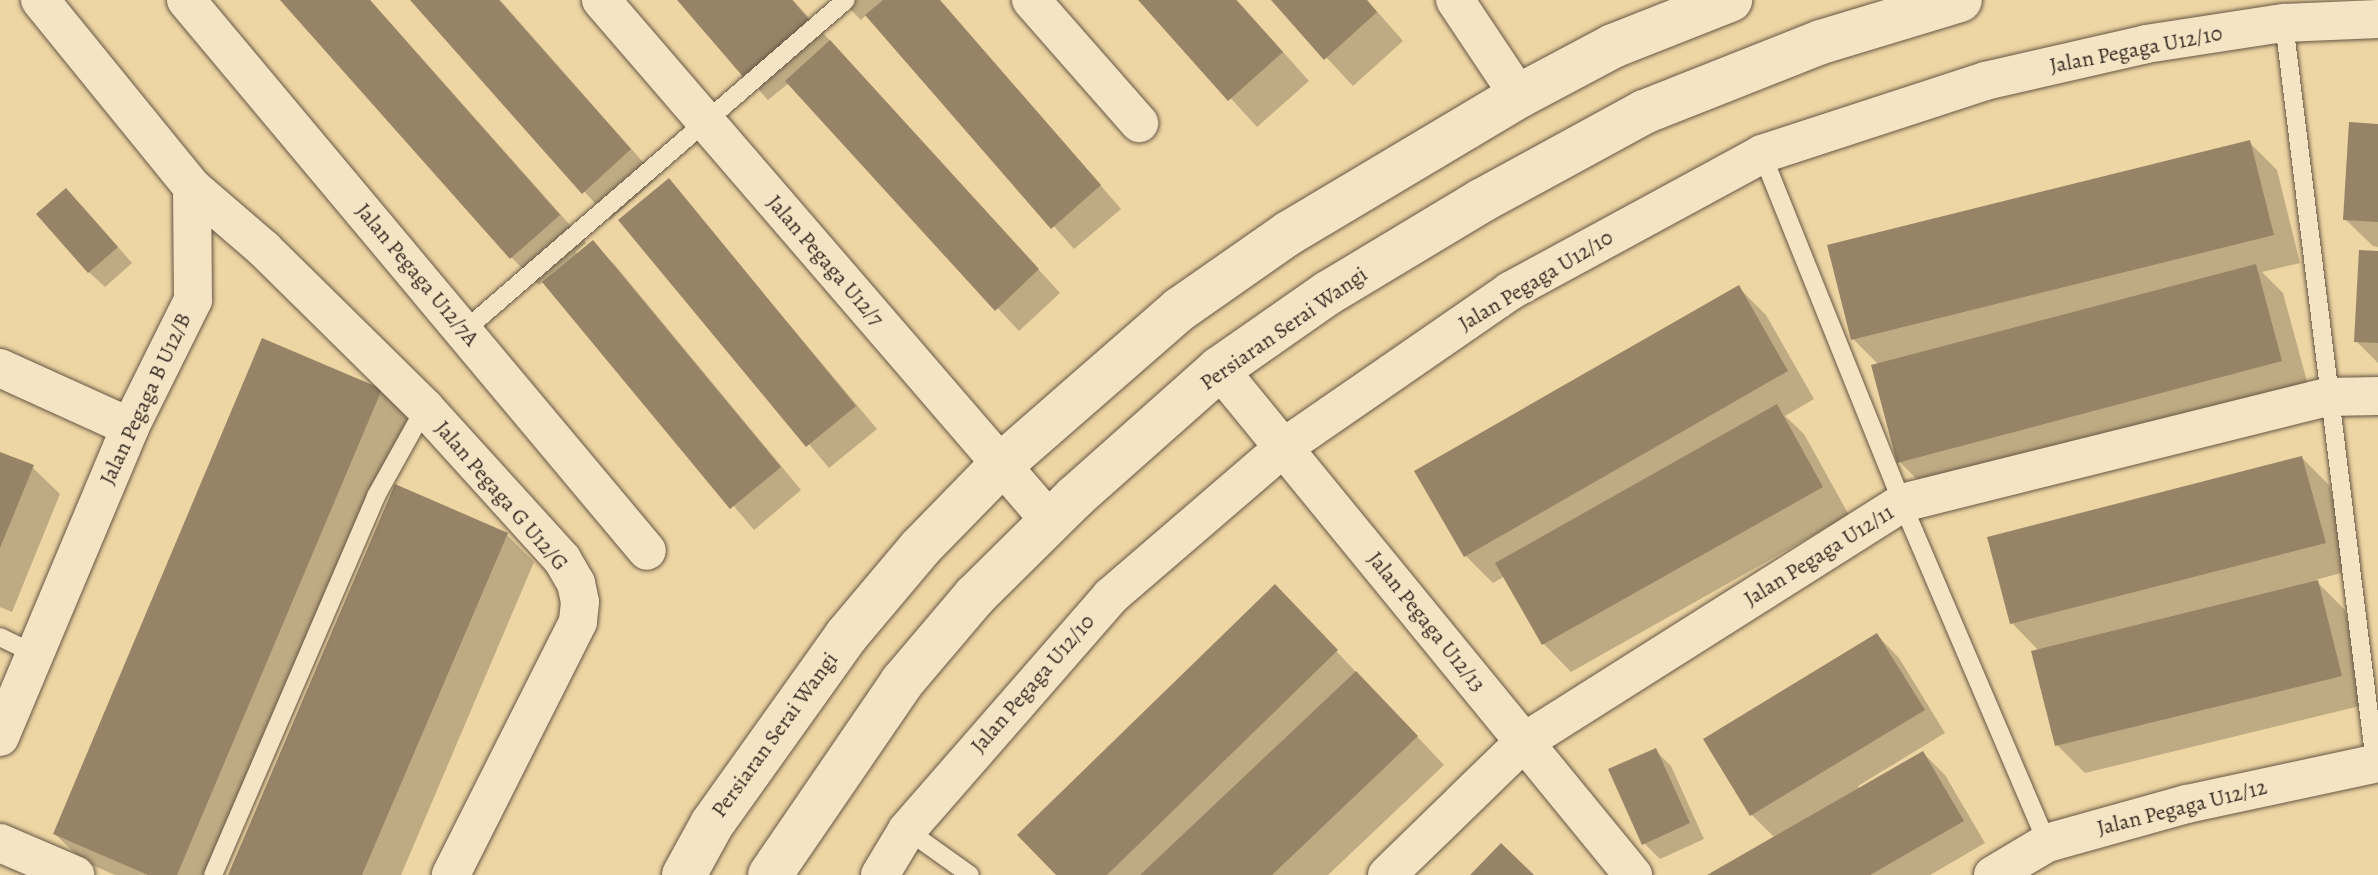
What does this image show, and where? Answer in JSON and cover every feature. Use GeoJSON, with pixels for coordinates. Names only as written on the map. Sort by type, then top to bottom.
{"type":"FeatureCollection","features":[{"type":"Feature","properties":{"kind":"street"},"geometry":{"type":"LineString","coordinates":[[40,0],[192,187]]}},
{"type":"Feature","properties":{"kind":"street","name":"Jalan Pegaga U12/7A"},"geometry":{"type":"LineString","coordinates":[[186,0],[647,551]]}},
{"type":"Feature","properties":{"kind":"street","name":"Jalan Pegaga U12/7"},"geometry":{"type":"LineString","coordinates":[[601,0],[1050,521]]}},
{"type":"Feature","properties":{"kind":"street"},"geometry":{"type":"LineString","coordinates":[[1031,0],[1139,123]]}},
{"type":"Feature","properties":{"kind":"street"},"geometry":{"type":"LineString","coordinates":[[1455,0],[1519,96]]}},
{"type":"Feature","properties":{"kind":"street","name":"Persiaran Serai Wangi"},"geometry":{"type":"LineString","coordinates":[[684,875],[712,824],[846,636],[921,547],[1001,465],[1180,309],[1289,233],[1519,96],[1613,46],[1730,0]]}},
{"type":"Feature","properties":{"kind":"street","name":"Persiaran Serai Wangi"},"geometry":{"type":"LineString","coordinates":[[770,875],[902,682],[975,596],[1050,521],[1219,369],[1328,293],[1481,201],[1644,112],[1821,42],[1960,0]]}},
{"type":"Feature","properties":{"kind":"street","name":"Jalan Pegaga U12/10"},"geometry":{"type":"LineString","coordinates":[[880,875],[907,830],[1111,596],[1284,447],[1510,291],[1762,154],[1985,81],[2146,44],[2284,23],[2378,19]]}},
{"type":"Feature","properties":{"kind":"street","name":"Jalan Pegaga G U12/G"},"geometry":{"type":"LineString","coordinates":[[192,187],[264,249],[425,408],[562,559],[576,583],[580,602],[578,622],[451,875]]}},
{"type":"Feature","properties":{"kind":"street","name":"Jalan Pegaga B U12/B"},"geometry":{"type":"LineString","coordinates":[[0,737],[37,655],[130,427],[193,300],[192,187]]}},
{"type":"Feature","properties":{"kind":"street"},"geometry":{"type":"LineString","coordinates":[[0,368],[130,427]]}},
{"type":"Feature","properties":{"kind":"street","name":"Jalan Pegaga U12/13"},"geometry":{"type":"LineString","coordinates":[[1219,369],[1633,875]]}},
{"type":"Feature","properties":{"kind":"street","name":"Jalan Pegaga U12/11"},"geometry":{"type":"LineString","coordinates":[[1387,875],[1524,742],[1902,503],[2328,397],[2378,396]]}},
{"type":"Feature","properties":{"kind":"street","name":"Jalan Pegaga U12/12"},"geometry":{"type":"LineString","coordinates":[[1993,875],[2047,843],[2187,804],[2376,763]]}},
{"type":"Feature","properties":{"kind":"street"},"geometry":{"type":"LineString","coordinates":[[0,843],[75,875]]}},
{"type":"Feature","properties":{"kind":"lane"},"geometry":{"type":"LineString","coordinates":[[464,331],[846,0]]}},
{"type":"Feature","properties":{"kind":"lane"},"geometry":{"type":"LineString","coordinates":[[2284,23],[2328,397],[2376,763]]}},
{"type":"Feature","properties":{"kind":"lane"},"geometry":{"type":"LineString","coordinates":[[1762,154],[1902,503],[2047,843]]}},
{"type":"Feature","properties":{"kind":"lane"},"geometry":{"type":"LineString","coordinates":[[213,875],[376,496],[425,408]]}},
{"type":"Feature","properties":{"kind":"lane"},"geometry":{"type":"LineString","coordinates":[[0,637],[37,655]]}},
{"type":"Feature","properties":{"kind":"lane"},"geometry":{"type":"LineString","coordinates":[[907,830],[970,875]]}},
{"type":"Feature","properties":{"kind":"building"},"geometry":{"type":"Polygon","coordinates":[[[280,0],[370,0],[560,215],[510,259],[280,0]]]}},
{"type":"Feature","properties":{"kind":"building"},"geometry":{"type":"Polygon","coordinates":[[[410,0],[499,0],[631,149],[582,194],[410,0]]]}},
{"type":"Feature","properties":{"kind":"building"},"geometry":{"type":"Polygon","coordinates":[[[677,0],[792,0],[812,23],[745,79],[677,0]]]}},
{"type":"Feature","properties":{"kind":"building"},"geometry":{"type":"Polygon","coordinates":[[[883,0],[940,0],[1101,185],[1051,229],[865,15],[883,0]]]}},
{"type":"Feature","properties":{"kind":"building"},"geometry":{"type":"Polygon","coordinates":[[[1138,0],[1236,0],[1283,52],[1228,101],[1138,0]]]}},
{"type":"Feature","properties":{"kind":"building"},"geometry":{"type":"Polygon","coordinates":[[[1271,0],[1367,0],[1377,12],[1324,60],[1271,0]]]}},
{"type":"Feature","properties":{"kind":"building"},"geometry":{"type":"Polygon","coordinates":[[[830,40],[1039,269],[995,311],[785,81],[830,40]]]}},
{"type":"Feature","properties":{"kind":"building"},"geometry":{"type":"Polygon","coordinates":[[[2349,122],[2378,124],[2378,222],[2343,220],[2349,122]]]}},
{"type":"Feature","properties":{"kind":"building"},"geometry":{"type":"Polygon","coordinates":[[[2250,140],[2274,235],[1851,340],[1827,245],[2250,140]]]}},
{"type":"Feature","properties":{"kind":"building"},"geometry":{"type":"Polygon","coordinates":[[[669,178],[856,406],[806,447],[618,220],[669,178]]]}},
{"type":"Feature","properties":{"kind":"building"},"geometry":{"type":"Polygon","coordinates":[[[66,188],[118,247],[88,273],[36,214],[66,188]]]}},
{"type":"Feature","properties":{"kind":"building"},"geometry":{"type":"Polygon","coordinates":[[[593,240],[781,467],[730,509],[542,282],[593,240]]]}},
{"type":"Feature","properties":{"kind":"building"},"geometry":{"type":"Polygon","coordinates":[[[2359,250],[2378,251],[2378,343],[2354,342],[2359,250]]]}},
{"type":"Feature","properties":{"kind":"building"},"geometry":{"type":"Polygon","coordinates":[[[2256,264],[2282,361],[1897,463],[1871,365],[2256,264]]]}},
{"type":"Feature","properties":{"kind":"building"},"geometry":{"type":"Polygon","coordinates":[[[1739,285],[1788,371],[1464,557],[1414,471],[1739,285]]]}},
{"type":"Feature","properties":{"kind":"building"},"geometry":{"type":"Polygon","coordinates":[[[262,338],[382,389],[177,875],[148,875],[53,834],[262,338]]]}},
{"type":"Feature","properties":{"kind":"building"},"geometry":{"type":"Polygon","coordinates":[[[1777,404],[1823,487],[1542,645],[1495,563],[1777,404]]]}},
{"type":"Feature","properties":{"kind":"building"},"geometry":{"type":"Polygon","coordinates":[[[0,452],[34,465],[0,548],[0,452]]]}},
{"type":"Feature","properties":{"kind":"building"},"geometry":{"type":"Polygon","coordinates":[[[2302,456],[2326,543],[2010,624],[1987,537],[2302,456]]]}},
{"type":"Feature","properties":{"kind":"building"},"geometry":{"type":"Polygon","coordinates":[[[395,484],[508,533],[362,875],[228,875],[395,484]]]}},
{"type":"Feature","properties":{"kind":"building"},"geometry":{"type":"Polygon","coordinates":[[[2318,580],[2342,676],[2055,746],[2031,651],[2318,580]]]}},
{"type":"Feature","properties":{"kind":"building"},"geometry":{"type":"Polygon","coordinates":[[[1275,584],[1338,650],[1107,875],[1056,875],[1017,835],[1275,584]]]}},
{"type":"Feature","properties":{"kind":"building"},"geometry":{"type":"Polygon","coordinates":[[[1877,633],[1925,710],[1750,816],[1703,739],[1877,633]]]}},
{"type":"Feature","properties":{"kind":"building"},"geometry":{"type":"Polygon","coordinates":[[[1356,671],[1418,736],[1272,875],[1140,875],[1356,671]]]}},
{"type":"Feature","properties":{"kind":"building"},"geometry":{"type":"Polygon","coordinates":[[[1656,748],[1690,823],[1642,845],[1608,769],[1656,748]]]}},
{"type":"Feature","properties":{"kind":"building"},"geometry":{"type":"Polygon","coordinates":[[[1923,751],[1964,821],[1870,875],[1707,875],[1923,751]]]}},
{"type":"Feature","properties":{"kind":"building"},"geometry":{"type":"Polygon","coordinates":[[[1501,843],[1534,875],[1470,875],[1501,843]]]}}]}
